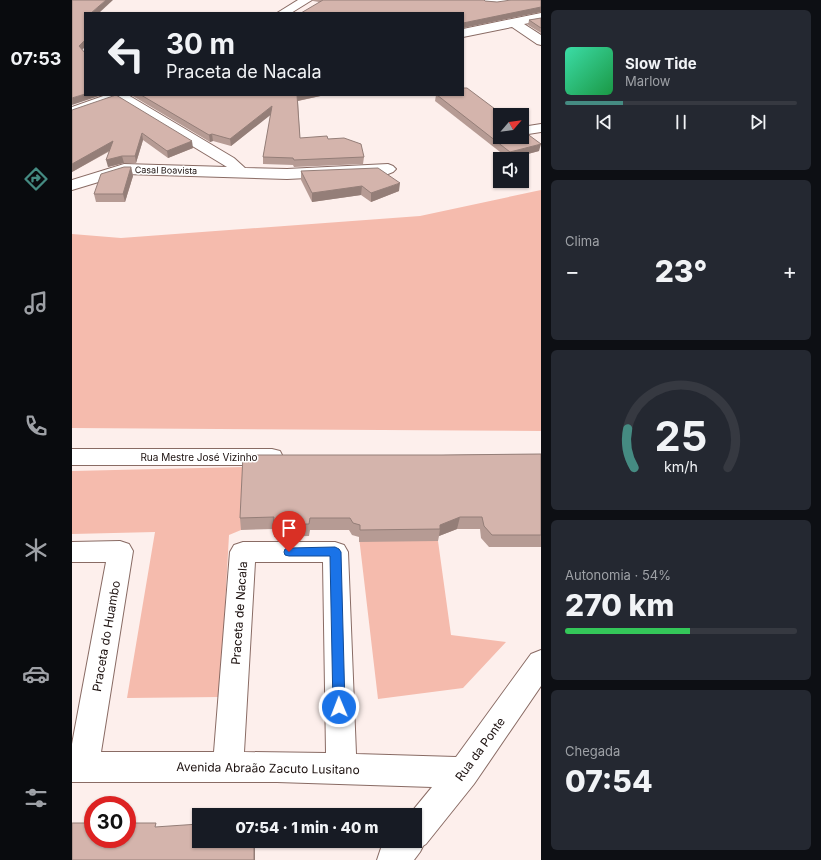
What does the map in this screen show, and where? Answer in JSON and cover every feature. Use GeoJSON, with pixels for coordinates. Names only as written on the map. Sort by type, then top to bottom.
{"type":"FeatureCollection","features":[{"type":"Feature","properties":{"kind":"street"},"geometry":{"type":"LineString","coordinates":[[285,12],[306,0]]}},
{"type":"Feature","properties":{"kind":"street"},"geometry":{"type":"LineString","coordinates":[[489,2],[509,0]]}},
{"type":"Feature","properties":{"kind":"street"},"geometry":{"type":"LineString","coordinates":[[464,33],[541,17]]}},
{"type":"Feature","properties":{"kind":"street"},"geometry":{"type":"LineString","coordinates":[[513,22],[541,41]]}},
{"type":"Feature","properties":{"kind":"street"},"geometry":{"type":"LineString","coordinates":[[72,112],[116,96]]}},
{"type":"Feature","properties":{"kind":"street"},"geometry":{"type":"LineString","coordinates":[[121,96],[229,161],[239,171]]}},
{"type":"Feature","properties":{"kind":"street"},"geometry":{"type":"LineString","coordinates":[[529,130],[541,128]]}},
{"type":"Feature","properties":{"kind":"street","name":"Casal Boavista"},"geometry":{"type":"LineString","coordinates":[[72,185],[124,169],[239,171],[287,174],[388,169]]}},
{"type":"Feature","properties":{"kind":"street","name":"Rua Mestre José Vizinho"},"geometry":{"type":"LineString","coordinates":[[72,457],[295,457]]}},
{"type":"Feature","properties":{"kind":"street","name":"Praceta do Huambo"},"geometry":{"type":"LineString","coordinates":[[72,552],[120,551],[78,767]]}},
{"type":"Feature","properties":{"kind":"street","name":"Praceta de Nacala"},"geometry":{"type":"LineString","coordinates":[[228,767],[243,552],[335,552],[341,769]]}},
{"type":"Feature","properties":{"kind":"street","name":"Rua da Ponte"},"geometry":{"type":"LineString","coordinates":[[422,824],[463,773],[541,663]]}},
{"type":"Feature","properties":{"kind":"street","name":"Avenida Abraão Zacuto Lusitano"},"geometry":{"type":"LineString","coordinates":[[78,767],[228,767],[463,773]]}},
{"type":"Feature","properties":{"kind":"street"},"geometry":{"type":"LineString","coordinates":[[393,860],[403,848]]}},
{"type":"Feature","properties":{"kind":"shaded area"},"geometry":{"type":"Polygon","coordinates":[[[541,190],[541,431],[72,428],[72,234],[121,238],[420,216],[541,190]]]}},
{"type":"Feature","properties":{"kind":"shaded area"},"geometry":{"type":"Polygon","coordinates":[[[244,467],[241,530],[229,535],[220,697],[127,698],[155,532],[72,534],[72,471],[244,467]]]}},
{"type":"Feature","properties":{"kind":"shaded area"},"geometry":{"type":"Polygon","coordinates":[[[359,537],[438,541],[451,635],[506,642],[463,688],[378,699],[359,537]]]}},
{"type":"Feature","properties":{"kind":"building"},"geometry":{"type":"Polygon","coordinates":[[[72,0],[106,0],[92,12],[84,12],[84,41],[79,46],[84,52],[84,94],[72,98],[72,0]]]}},
{"type":"Feature","properties":{"kind":"building"},"geometry":{"type":"Polygon","coordinates":[[[323,0],[484,0],[497,2],[511,0],[541,0],[541,7],[464,23],[464,12],[303,12],[323,0]]]}},
{"type":"Feature","properties":{"kind":"building"},"geometry":{"type":"Polygon","coordinates":[[[541,18],[541,28],[529,20],[541,18]]]}},
{"type":"Feature","properties":{"kind":"building"},"geometry":{"type":"Polygon","coordinates":[[[464,88],[467,88],[494,108],[493,139],[438,96],[464,96],[464,88]]]}},
{"type":"Feature","properties":{"kind":"building"},"geometry":{"type":"Polygon","coordinates":[[[113,96],[118,96],[192,141],[167,151],[142,133],[135,156],[122,156],[106,160],[113,141],[72,164],[72,110],[113,96]]]}},
{"type":"Feature","properties":{"kind":"building"},"geometry":{"type":"Polygon","coordinates":[[[143,96],[297,96],[300,138],[327,136],[328,139],[344,138],[361,144],[364,157],[294,160],[293,158],[263,157],[272,106],[230,139],[212,134],[209,135],[143,96]]]}},
{"type":"Feature","properties":{"kind":"building"},"geometry":{"type":"Polygon","coordinates":[[[529,135],[541,144],[510,152],[500,144],[529,144],[529,135]]]}},
{"type":"Feature","properties":{"kind":"building"},"geometry":{"type":"Polygon","coordinates":[[[124,167],[131,167],[123,194],[94,194],[101,174],[124,167]]]}},
{"type":"Feature","properties":{"kind":"building"},"geometry":{"type":"Polygon","coordinates":[[[378,168],[400,183],[371,193],[362,186],[312,193],[301,171],[378,168]]]}},
{"type":"Feature","properties":{"kind":"building"},"geometry":{"type":"Polygon","coordinates":[[[541,454],[541,535],[492,535],[484,526],[482,517],[460,517],[440,525],[440,529],[360,530],[360,525],[353,523],[350,518],[310,518],[309,524],[273,525],[274,517],[240,518],[243,455],[541,454]]]}},
{"type":"Feature","properties":{"kind":"building"},"geometry":{"type":"Polygon","coordinates":[[[72,823],[84,823],[84,848],[136,848],[136,823],[156,823],[155,827],[192,824],[192,848],[254,848],[254,860],[72,860],[72,823]]]}},
{"type":"Feature","properties":{"kind":"route"},"geometry":{"type":"LineString","coordinates":[[289,552],[335,552],[339,707]]}}]}
